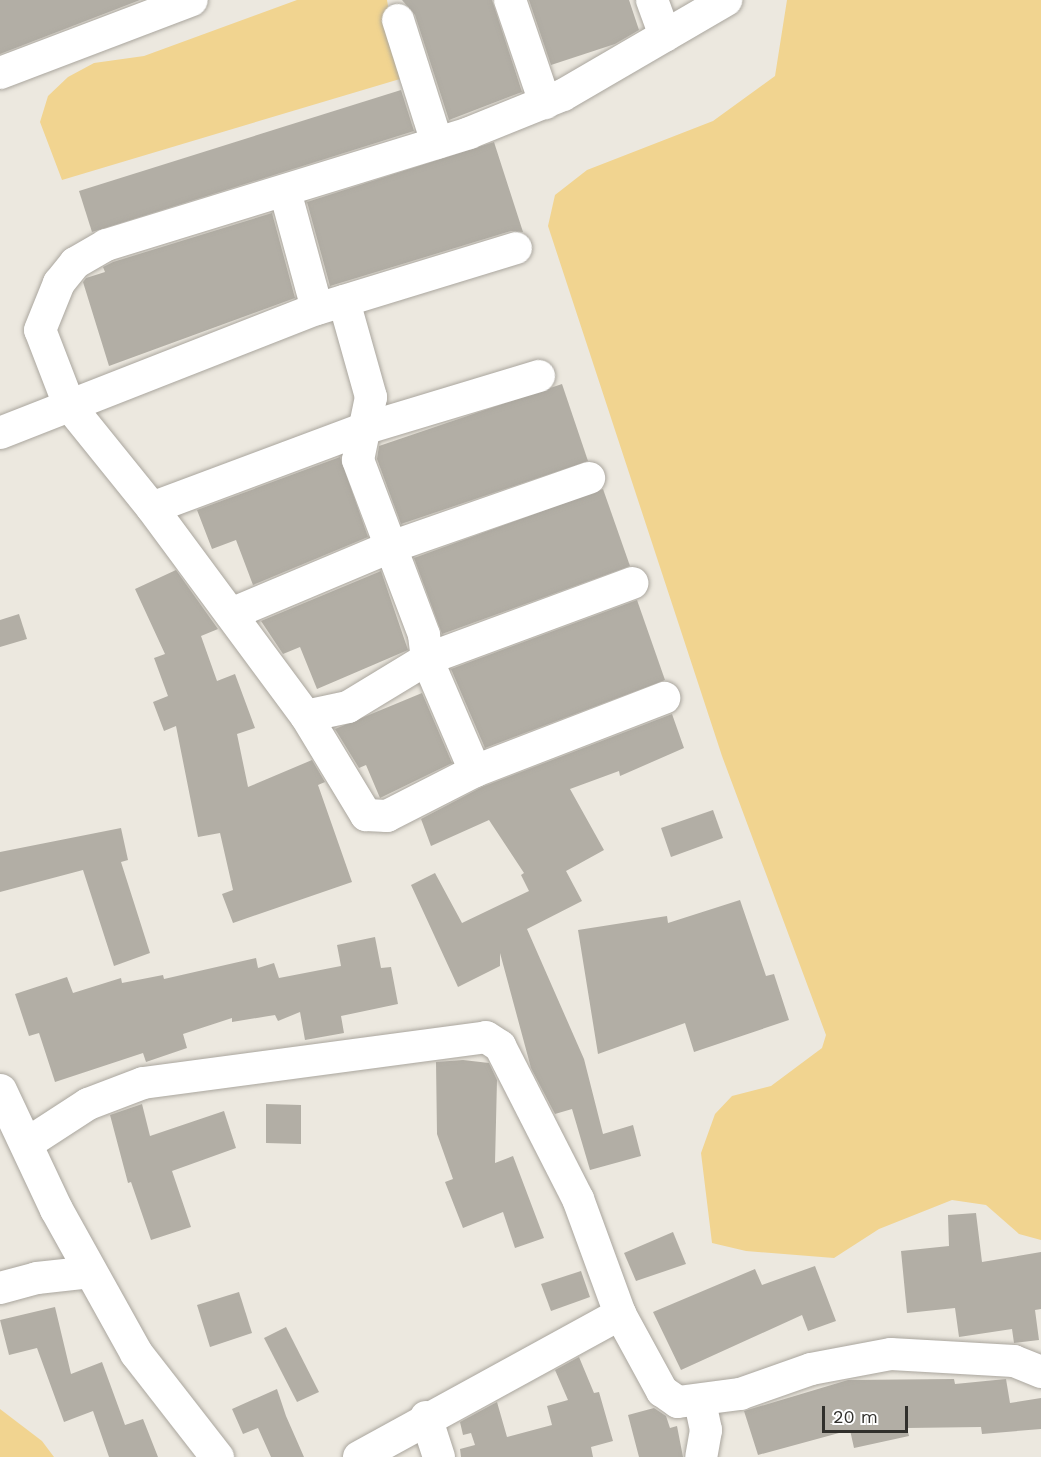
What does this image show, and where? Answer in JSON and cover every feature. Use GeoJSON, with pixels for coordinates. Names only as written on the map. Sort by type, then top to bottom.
{"type":"FeatureCollection","features":[{"type":"Feature","properties":{"kind":"street"},"geometry":{"type":"LineString","coordinates":[[0,73],[192,0]]}},
{"type":"Feature","properties":{"kind":"street"},"geometry":{"type":"LineString","coordinates":[[510,0],[545,102]]}},
{"type":"Feature","properties":{"kind":"street"},"geometry":{"type":"LineString","coordinates":[[652,0],[665,36]]}},
{"type":"Feature","properties":{"kind":"street"},"geometry":{"type":"LineString","coordinates":[[664,699],[475,771],[414,806],[387,816],[366,815],[306,716],[152,508],[69,405],[40,330],[59,283],[75,263],[106,245],[437,143],[545,102],[726,0]]}},
{"type":"Feature","properties":{"kind":"street"},"geometry":{"type":"LineString","coordinates":[[398,20],[437,143]]}},
{"type":"Feature","properties":{"kind":"street"},"geometry":{"type":"LineString","coordinates":[[285,191],[371,397],[358,460],[388,548],[424,635],[427,659],[475,771]]}},
{"type":"Feature","properties":{"kind":"street"},"geometry":{"type":"LineString","coordinates":[[0,432],[331,305],[516,248]]}},
{"type":"Feature","properties":{"kind":"street"},"geometry":{"type":"LineString","coordinates":[[152,508],[363,429],[539,376]]}},
{"type":"Feature","properties":{"kind":"street"},"geometry":{"type":"LineString","coordinates":[[231,614],[388,548],[589,478]]}},
{"type":"Feature","properties":{"kind":"street"},"geometry":{"type":"LineString","coordinates":[[306,716],[348,706],[427,659],[632,583]]}},
{"type":"Feature","properties":{"kind":"street"},"geometry":{"type":"LineString","coordinates":[[28,1143],[87,1104],[143,1083],[486,1037],[500,1046],[578,1199],[620,1314],[662,1390],[678,1402],[700,1402],[740,1394],[811,1369],[891,1354],[1014,1361],[1041,1372]]}},
{"type":"Feature","properties":{"kind":"street"},"geometry":{"type":"LineString","coordinates":[[0,1090],[28,1143],[56,1209],[136,1353],[217,1457]]}},
{"type":"Feature","properties":{"kind":"street"},"geometry":{"type":"LineString","coordinates":[[0,1288],[91,1272]]}},
{"type":"Feature","properties":{"kind":"street"},"geometry":{"type":"LineString","coordinates":[[359,1457],[426,1417],[620,1314]]}},
{"type":"Feature","properties":{"kind":"street"},"geometry":{"type":"LineString","coordinates":[[700,1402],[706,1430],[700,1457]]}},
{"type":"Feature","properties":{"kind":"street"},"geometry":{"type":"LineString","coordinates":[[426,1417],[439,1457]]}},
{"type":"Feature","properties":{"kind":"shaded area"},"geometry":{"type":"Polygon","coordinates":[[[297,0],[387,0],[393,35],[410,76],[62,180],[40,122],[48,96],[68,77],[94,63],[144,56],[297,0]]]}},
{"type":"Feature","properties":{"kind":"shaded area"},"geometry":{"type":"Polygon","coordinates":[[[787,0],[1041,0],[1041,1240],[1019,1234],[986,1205],[952,1200],[879,1229],[834,1258],[746,1251],[712,1243],[701,1153],[715,1114],[732,1096],[771,1086],[822,1048],[826,1035],[722,756],[548,226],[555,195],[587,170],[713,121],[775,76],[787,0]]]}},
{"type":"Feature","properties":{"kind":"shaded area"},"geometry":{"type":"Polygon","coordinates":[[[0,1409],[42,1441],[54,1457],[0,1457],[0,1409]]]}},
{"type":"Feature","properties":{"kind":"building"},"geometry":{"type":"Polygon","coordinates":[[[0,0],[140,0],[0,54],[0,0]]]}},
{"type":"Feature","properties":{"kind":"building"},"geometry":{"type":"Polygon","coordinates":[[[402,0],[492,0],[522,92],[449,120],[415,15],[402,0]]]}},
{"type":"Feature","properties":{"kind":"building"},"geometry":{"type":"Polygon","coordinates":[[[529,0],[629,0],[639,30],[615,44],[551,65],[529,0]]]}},
{"type":"Feature","properties":{"kind":"building"},"geometry":{"type":"Polygon","coordinates":[[[401,90],[414,131],[92,232],[79,191],[401,90]]]}},
{"type":"Feature","properties":{"kind":"building"},"geometry":{"type":"Polygon","coordinates":[[[494,142],[523,232],[511,231],[330,286],[307,202],[494,142]]]}},
{"type":"Feature","properties":{"kind":"building"},"geometry":{"type":"Polygon","coordinates":[[[272,213],[295,298],[109,366],[83,282],[86,278],[105,272],[103,267],[113,262],[272,213]]]}},
{"type":"Feature","properties":{"kind":"building"},"geometry":{"type":"Polygon","coordinates":[[[562,384],[588,461],[401,524],[377,459],[379,446],[562,384]]]}},
{"type":"Feature","properties":{"kind":"building"},"geometry":{"type":"Polygon","coordinates":[[[340,457],[368,537],[253,585],[236,540],[212,549],[197,510],[340,457]]]}},
{"type":"Feature","properties":{"kind":"building"},"geometry":{"type":"Polygon","coordinates":[[[603,489],[630,566],[442,634],[414,558],[603,489]]]}},
{"type":"Feature","properties":{"kind":"building"},"geometry":{"type":"Polygon","coordinates":[[[176,570],[218,629],[201,636],[217,681],[235,674],[255,728],[237,734],[248,787],[312,760],[325,782],[318,785],[352,882],[233,923],[222,894],[233,890],[220,833],[198,837],[176,726],[164,731],[153,702],[168,696],[154,658],[165,654],[135,589],[176,570]]]}},
{"type":"Feature","properties":{"kind":"building"},"geometry":{"type":"Polygon","coordinates":[[[381,571],[408,650],[317,689],[300,647],[283,654],[261,621],[381,571]]]}},
{"type":"Feature","properties":{"kind":"building"},"geometry":{"type":"Polygon","coordinates":[[[637,600],[665,680],[485,748],[451,669],[637,600]]]}},
{"type":"Feature","properties":{"kind":"building"},"geometry":{"type":"Polygon","coordinates":[[[19,614],[27,639],[0,647],[0,620],[19,614]]]}},
{"type":"Feature","properties":{"kind":"building"},"geometry":{"type":"Polygon","coordinates":[[[422,693],[452,763],[380,798],[366,765],[359,768],[335,729],[422,693]]]}},
{"type":"Feature","properties":{"kind":"building"},"geometry":{"type":"Polygon","coordinates":[[[672,714],[684,748],[620,776],[619,771],[570,789],[604,850],[566,871],[582,901],[527,929],[584,1059],[603,1134],[633,1125],[641,1156],[590,1170],[572,1109],[555,1114],[531,1068],[500,953],[500,966],[458,987],[411,885],[435,873],[462,923],[529,891],[521,875],[524,873],[489,820],[431,846],[421,819],[482,787],[672,714]]]}},
{"type":"Feature","properties":{"kind":"building"},"geometry":{"type":"Polygon","coordinates":[[[713,810],[723,838],[671,857],[661,828],[713,810]]]}},
{"type":"Feature","properties":{"kind":"building"},"geometry":{"type":"Polygon","coordinates":[[[121,828],[128,860],[121,862],[150,953],[114,966],[83,870],[0,892],[0,852],[121,828]]]}},
{"type":"Feature","properties":{"kind":"building"},"geometry":{"type":"Polygon","coordinates":[[[740,900],[766,976],[774,974],[789,1020],[694,1052],[685,1023],[598,1054],[578,930],[667,916],[668,923],[740,900]]]}},
{"type":"Feature","properties":{"kind":"building"},"geometry":{"type":"Polygon","coordinates":[[[375,937],[381,968],[391,967],[398,1004],[341,1016],[344,1033],[305,1040],[300,1012],[278,1021],[275,1015],[232,1022],[232,1018],[183,1034],[187,1048],[146,1062],[143,1053],[55,1082],[39,1033],[29,1036],[15,994],[67,977],[73,993],[121,978],[122,983],[163,975],[164,979],[256,958],[258,968],[274,963],[279,978],[341,966],[337,945],[375,937]]]}},
{"type":"Feature","properties":{"kind":"building"},"geometry":{"type":"Polygon","coordinates":[[[463,1060],[489,1063],[497,1080],[495,1163],[513,1156],[544,1238],[515,1248],[503,1212],[463,1228],[445,1182],[453,1179],[437,1134],[436,1062],[463,1060]]]}},
{"type":"Feature","properties":{"kind":"building"},"geometry":{"type":"Polygon","coordinates":[[[142,1104],[150,1136],[224,1111],[236,1148],[172,1171],[191,1227],[151,1240],[131,1182],[128,1183],[110,1115],[142,1104]]]}},
{"type":"Feature","properties":{"kind":"building"},"geometry":{"type":"Polygon","coordinates":[[[266,1104],[301,1105],[301,1144],[266,1143],[266,1104]]]}},
{"type":"Feature","properties":{"kind":"building"},"geometry":{"type":"Polygon","coordinates":[[[976,1213],[982,1262],[1041,1252],[1041,1309],[1035,1310],[1039,1340],[1014,1343],[1012,1329],[959,1337],[955,1308],[907,1313],[901,1251],[949,1246],[948,1215],[976,1213]]]}},
{"type":"Feature","properties":{"kind":"building"},"geometry":{"type":"Polygon","coordinates":[[[673,1232],[686,1264],[636,1281],[624,1253],[673,1232]]]}},
{"type":"Feature","properties":{"kind":"building"},"geometry":{"type":"Polygon","coordinates":[[[815,1266],[836,1321],[808,1331],[802,1315],[681,1370],[653,1312],[755,1269],[762,1285],[815,1266]]]}},
{"type":"Feature","properties":{"kind":"building"},"geometry":{"type":"Polygon","coordinates":[[[581,1271],[590,1297],[551,1311],[541,1284],[581,1271]]]}},
{"type":"Feature","properties":{"kind":"building"},"geometry":{"type":"Polygon","coordinates":[[[239,1292],[252,1333],[210,1347],[197,1305],[239,1292]]]}},
{"type":"Feature","properties":{"kind":"building"},"geometry":{"type":"Polygon","coordinates":[[[55,1307],[71,1374],[102,1362],[125,1425],[143,1419],[158,1457],[109,1457],[93,1411],[64,1422],[37,1348],[9,1355],[0,1320],[55,1307]]]}},
{"type":"Feature","properties":{"kind":"building"},"geometry":{"type":"Polygon","coordinates":[[[286,1327],[319,1392],[297,1402],[264,1338],[286,1327]]]}},
{"type":"Feature","properties":{"kind":"building"},"geometry":{"type":"Polygon","coordinates":[[[579,1357],[594,1393],[599,1392],[613,1441],[591,1447],[593,1457],[461,1457],[460,1449],[475,1445],[471,1433],[463,1435],[460,1422],[497,1402],[507,1437],[552,1425],[547,1406],[568,1400],[555,1370],[579,1357]]]}},
{"type":"Feature","properties":{"kind":"building"},"geometry":{"type":"Polygon","coordinates":[[[954,1379],[955,1384],[1006,1379],[1010,1403],[1041,1398],[1041,1429],[982,1434],[981,1427],[907,1428],[909,1436],[854,1448],[850,1430],[758,1455],[744,1411],[848,1380],[954,1379]]]}},
{"type":"Feature","properties":{"kind":"building"},"geometry":{"type":"Polygon","coordinates":[[[277,1389],[304,1457],[271,1457],[258,1428],[243,1434],[232,1409],[277,1389]]]}},
{"type":"Feature","properties":{"kind":"building"},"geometry":{"type":"Polygon","coordinates":[[[654,1408],[666,1416],[670,1428],[677,1426],[683,1457],[639,1457],[628,1415],[654,1408]]]}}]}
